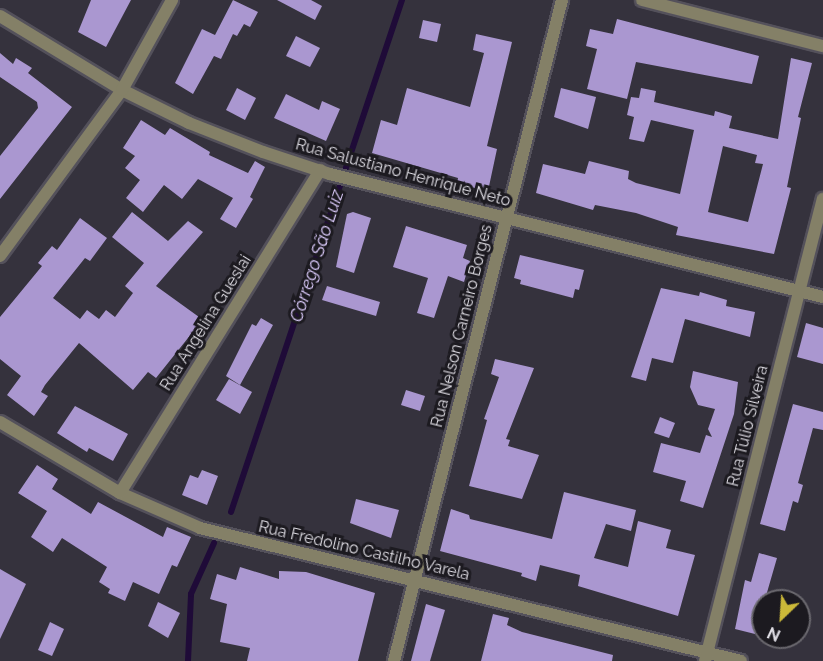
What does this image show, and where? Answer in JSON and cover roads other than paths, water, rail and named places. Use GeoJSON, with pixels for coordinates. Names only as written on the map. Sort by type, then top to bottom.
{"type":"FeatureCollection","features":[{"type":"Feature","properties":{"kind":"street"},"geometry":{"type":"LineString","coordinates":[[0,256],[122,90],[172,0]]}},
{"type":"Feature","properties":{"kind":"street","name":"Rua Nelson Carneiro Borges"},"geometry":{"type":"LineString","coordinates":[[394,661],[562,0]]}},
{"type":"Feature","properties":{"kind":"street"},"geometry":{"type":"LineString","coordinates":[[642,0],[823,46]]}},
{"type":"Feature","properties":{"kind":"street","name":"Rua Salustiano Henrique Neto"},"geometry":{"type":"LineString","coordinates":[[0,16],[122,90],[189,123],[325,172],[823,297]]}},
{"type":"Feature","properties":{"kind":"street","name":"Rua Angelina Gueslai"},"geometry":{"type":"LineString","coordinates":[[120,493],[325,172]]}},
{"type":"Feature","properties":{"kind":"street","name":"Rua Túlio Silveira"},"geometry":{"type":"LineString","coordinates":[[706,657],[823,199]]}},
{"type":"Feature","properties":{"kind":"street","name":"Rua Fredolino Castilho Varela"},"geometry":{"type":"LineString","coordinates":[[0,422],[120,493],[200,528],[415,579],[706,657],[741,661]]}},
{"type":"Feature","properties":{"kind":"waterway","name":"Córrego São Luiz"},"geometry":{"type":"LineString","coordinates":[[231,512],[402,0]]}},
{"type":"Feature","properties":{"kind":"waterway","name":"Córrego São Luiz"},"geometry":{"type":"LineString","coordinates":[[188,661],[191,594],[214,543]]}}]}
